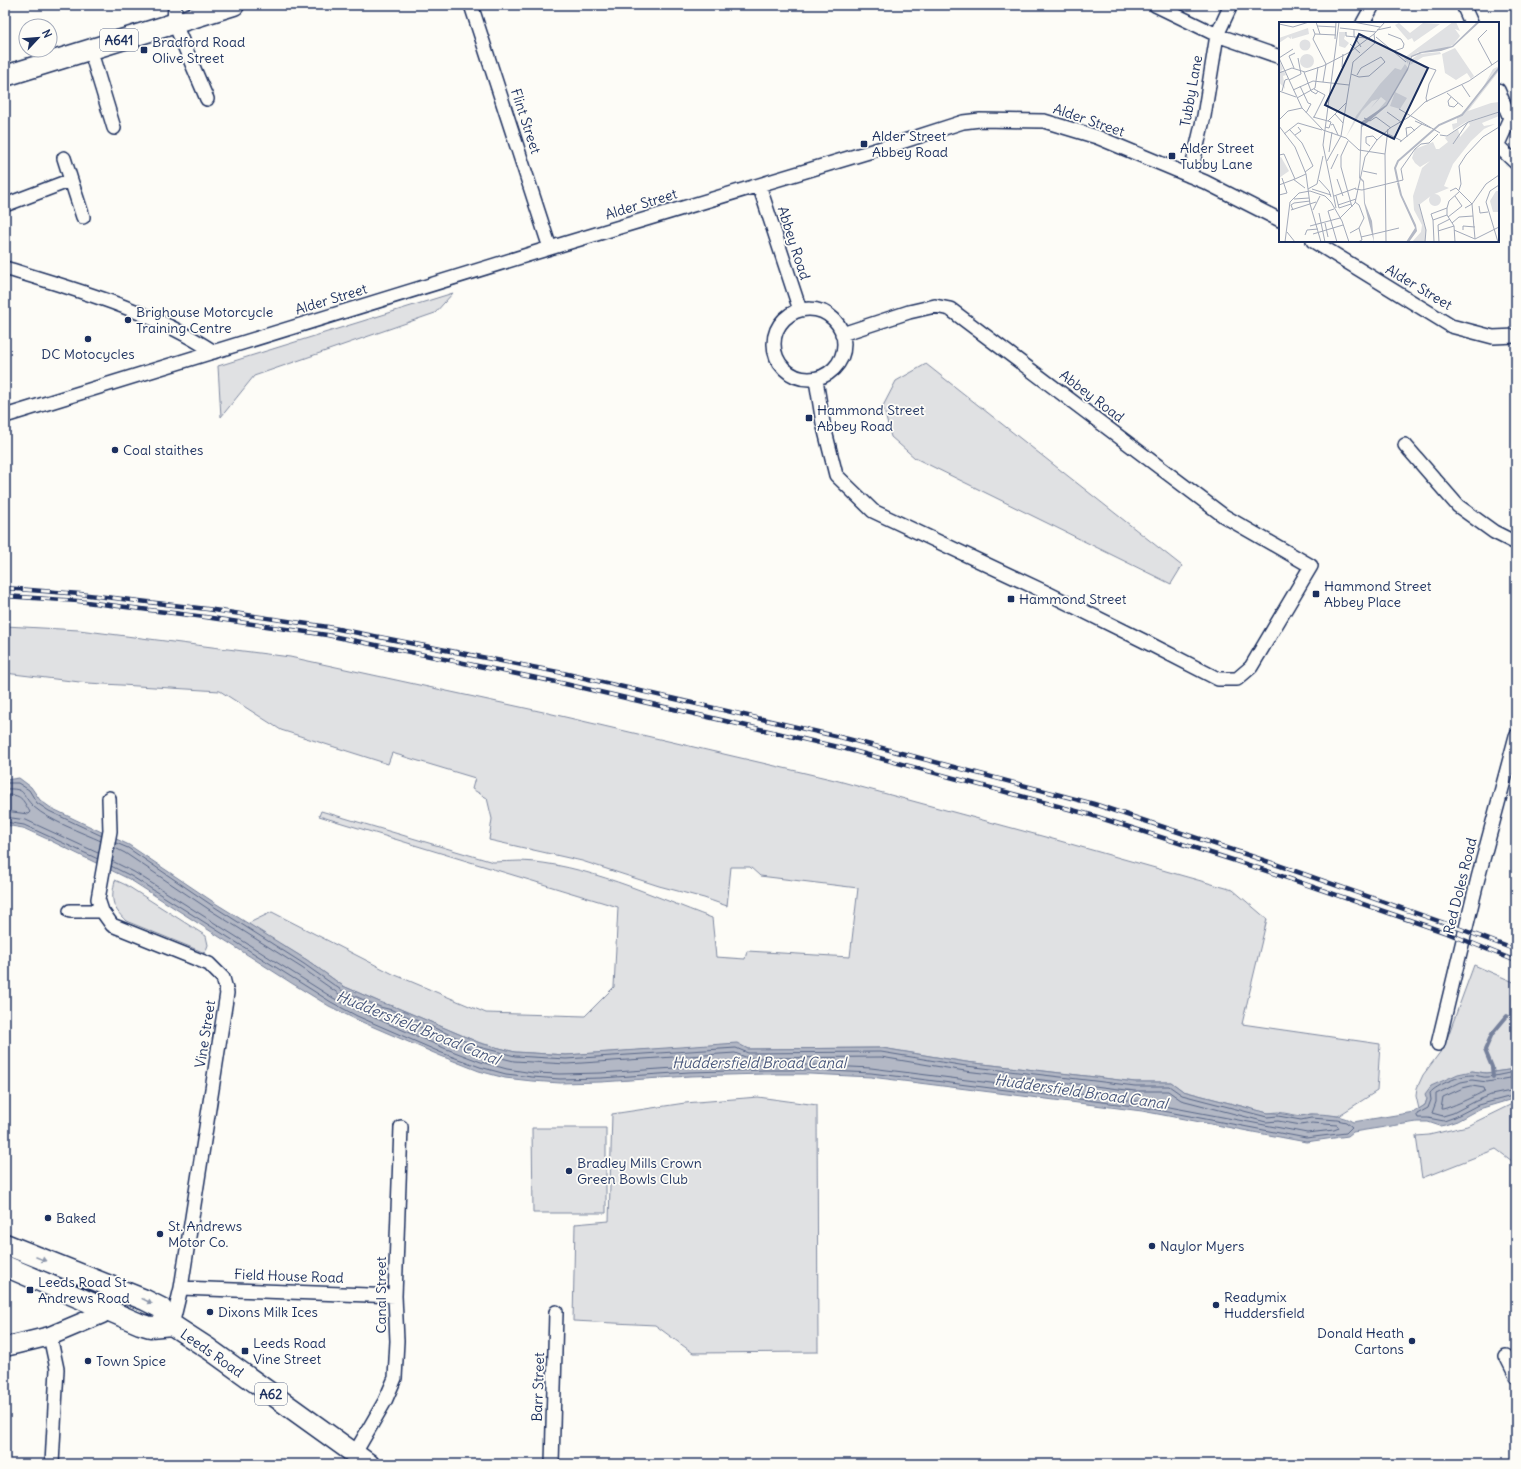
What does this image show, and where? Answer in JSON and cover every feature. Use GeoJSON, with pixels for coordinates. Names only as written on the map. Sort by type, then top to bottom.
{"type":"FeatureCollection","features":[{"type":"Feature","properties":{"kind":"main road","name":"A641"},"geometry":{"type":"LineString","coordinates":[[5,76],[90,50],[174,14],[234,5]]}},
{"type":"Feature","properties":{"kind":"main road","name":"Leeds Road"},"geometry":{"type":"LineString","coordinates":[[5,1244],[145,1300],[161,1308],[172,1325],[209,1349],[362,1459]]}},
{"type":"Feature","properties":{"kind":"main road","name":"Leeds Road"},"geometry":{"type":"LineString","coordinates":[[5,1266],[135,1322],[150,1327],[172,1325]]}},
{"type":"Feature","properties":{"kind":"main road"},"geometry":{"type":"LineString","coordinates":[[5,1347],[50,1336],[102,1314],[107,1309],[114,1288]]}},
{"type":"Feature","properties":{"kind":"street","name":"Flint Street"},"geometry":{"type":"LineString","coordinates":[[471,5],[550,248]]}},
{"type":"Feature","properties":{"kind":"street"},"geometry":{"type":"LineString","coordinates":[[1155,5],[1217,35],[1279,57]]}},
{"type":"Feature","properties":{"kind":"street","name":"Tubby Lane"},"geometry":{"type":"LineString","coordinates":[[1190,176],[1204,116],[1217,35],[1231,5]]}},
{"type":"Feature","properties":{"kind":"street"},"geometry":{"type":"LineString","coordinates":[[1364,22],[1373,5]]}},
{"type":"Feature","properties":{"kind":"street"},"geometry":{"type":"LineString","coordinates":[[1463,5],[1471,22]]}},
{"type":"Feature","properties":{"kind":"street"},"geometry":{"type":"LineString","coordinates":[[174,14],[207,99]]}},
{"type":"Feature","properties":{"kind":"street"},"geometry":{"type":"LineString","coordinates":[[90,50],[114,128]]}},
{"type":"Feature","properties":{"kind":"street"},"geometry":{"type":"LineString","coordinates":[[1499,92],[1510,118],[1499,143]]}},
{"type":"Feature","properties":{"kind":"street","name":"Alder Street"},"geometry":{"type":"LineString","coordinates":[[5,416],[963,122],[980,120],[1044,121],[1097,137],[1205,182],[1279,219]]}},
{"type":"Feature","properties":{"kind":"street"},"geometry":{"type":"LineString","coordinates":[[1499,146],[1516,162]]}},
{"type":"Feature","properties":{"kind":"street"},"geometry":{"type":"LineString","coordinates":[[64,158],[84,218]]}},
{"type":"Feature","properties":{"kind":"street"},"geometry":{"type":"LineString","coordinates":[[5,205],[71,180]]}},
{"type":"Feature","properties":{"kind":"street","name":"Abbey Road"},"geometry":{"type":"LineString","coordinates":[[759,185],[800,310]]}},
{"type":"Feature","properties":{"kind":"street","name":"Alder Street"},"geometry":{"type":"LineString","coordinates":[[1315,242],[1451,326],[1493,337],[1516,336]]}},
{"type":"Feature","properties":{"kind":"street"},"geometry":{"type":"LineString","coordinates":[[5,268],[112,302],[159,321],[193,338],[214,352]]}},
{"type":"Feature","properties":{"kind":"street","name":"Abbey Road"},"geometry":{"type":"LineString","coordinates":[[816,380],[822,423],[836,475],[873,512],[1050,595],[1218,679],[1236,679],[1251,667],[1311,566],[1224,516],[950,309],[935,306],[909,312],[842,334]]}},
{"type":"Feature","properties":{"kind":"street"},"geometry":{"type":"LineString","coordinates":[[812,309],[822,311],[832,318],[841,330],[844,342],[842,356],[836,367],[828,374],[816,380],[805,380],[792,375],[781,366],[776,355],[774,343],[775,336],[780,325],[789,316],[800,310],[812,309]]}},
{"type":"Feature","properties":{"kind":"street"},"geometry":{"type":"LineString","coordinates":[[1405,445],[1458,506],[1494,532],[1516,543]]}},
{"type":"Feature","properties":{"kind":"street","name":"Red Doles Road"},"geometry":{"type":"LineString","coordinates":[[1438,1044],[1478,878],[1516,736]]}},
{"type":"Feature","properties":{"kind":"street"},"geometry":{"type":"LineString","coordinates":[[70,911],[102,911],[98,900],[110,831],[109,798]]}},
{"type":"Feature","properties":{"kind":"street","name":"Vine Street"},"geometry":{"type":"LineString","coordinates":[[102,911],[112,925],[209,964],[223,978],[227,992],[181,1288],[172,1325]]}},
{"type":"Feature","properties":{"kind":"street","name":"Canal Street"},"geometry":{"type":"LineString","coordinates":[[362,1459],[395,1378],[397,1341],[395,1296],[401,1127]]}},
{"type":"Feature","properties":{"kind":"street","name":"Field House Road"},"geometry":{"type":"LineString","coordinates":[[181,1288],[395,1296]]}},
{"type":"Feature","properties":{"kind":"street","name":"Barr Street"},"geometry":{"type":"LineString","coordinates":[[552,1464],[556,1312]]}},
{"type":"Feature","properties":{"kind":"street"},"geometry":{"type":"LineString","coordinates":[[50,1336],[57,1368],[52,1464]]}},
{"type":"Feature","properties":{"kind":"street"},"geometry":{"type":"LineString","coordinates":[[1506,1356],[1516,1376]]}},
{"type":"Feature","properties":{"kind":"shaded area"},"geometry":{"type":"Polygon","coordinates":[[[453,293],[435,313],[254,376],[221,417],[218,366],[453,293]]]}},
{"type":"Feature","properties":{"kind":"shaded area"},"geometry":{"type":"Polygon","coordinates":[[[926,364],[1182,566],[1171,584],[915,458],[891,437],[883,406],[896,381],[926,364]]]}},
{"type":"Feature","properties":{"kind":"shaded area"},"geometry":{"type":"Polygon","coordinates":[[[5,626],[79,630],[290,657],[548,713],[835,780],[1233,890],[1267,919],[1242,1024],[1380,1044],[1377,1091],[1338,1116],[1311,1114],[1301,1116],[1278,1112],[1268,1113],[1183,1091],[1171,1082],[1135,1082],[966,1062],[882,1048],[748,1049],[737,1044],[566,1055],[515,1052],[480,1043],[343,986],[307,960],[247,924],[272,912],[393,974],[486,1013],[585,1016],[614,987],[618,907],[319,816],[321,811],[493,862],[520,861],[544,863],[593,874],[618,882],[712,918],[716,957],[745,959],[747,951],[850,957],[858,888],[760,876],[750,867],[731,867],[727,906],[582,861],[489,840],[492,819],[487,798],[472,789],[475,778],[392,753],[388,764],[281,730],[220,691],[88,683],[5,673],[5,626]]]}},
{"type":"Feature","properties":{"kind":"shaded area"},"geometry":{"type":"Polygon","coordinates":[[[115,880],[126,885],[206,936],[208,945],[205,953],[126,921],[117,911],[113,902],[115,880]]]}},
{"type":"Feature","properties":{"kind":"shaded area"},"geometry":{"type":"Polygon","coordinates":[[[1474,965],[1516,983],[1516,1069],[1486,1073],[1472,1071],[1427,1099],[1425,1105],[1419,1109],[1416,1096],[1417,1088],[1423,1075],[1444,1047],[1474,965]]]}},
{"type":"Feature","properties":{"kind":"shaded area"},"geometry":{"type":"Polygon","coordinates":[[[758,1097],[817,1105],[818,1352],[693,1353],[655,1325],[573,1321],[575,1224],[609,1221],[612,1114],[685,1103],[758,1097]]]}},
{"type":"Feature","properties":{"kind":"shaded area"},"geometry":{"type":"Polygon","coordinates":[[[1512,1104],[1516,1105],[1516,1164],[1496,1149],[1422,1178],[1416,1136],[1429,1135],[1467,1126],[1512,1104]]]}},
{"type":"Feature","properties":{"kind":"shaded area","name":"Bradley Mills Crown Green Bowls Club"},"geometry":{"type":"Polygon","coordinates":[[[532,1128],[606,1128],[606,1213],[533,1213],[532,1128]]]}},
{"type":"Feature","properties":{"kind":"water","name":"Huddersfield Broad Canal"},"geometry":{"type":"Polygon","coordinates":[[[19,778],[31,787],[40,800],[51,808],[129,845],[215,903],[307,960],[343,986],[480,1043],[515,1052],[566,1055],[737,1043],[748,1049],[882,1048],[966,1062],[1135,1082],[1171,1082],[1183,1091],[1268,1113],[1300,1116],[1312,1114],[1339,1116],[1353,1122],[1414,1112],[1425,1105],[1427,1099],[1425,1094],[1431,1086],[1458,1074],[1472,1071],[1486,1073],[1516,1069],[1516,1098],[1479,1109],[1457,1121],[1445,1125],[1440,1126],[1428,1122],[1417,1122],[1353,1132],[1348,1136],[1306,1142],[1142,1111],[871,1077],[810,1074],[764,1074],[690,1076],[601,1082],[560,1083],[505,1078],[479,1071],[441,1056],[355,1019],[329,1006],[129,879],[23,828],[5,825],[5,780],[19,778]]]}},
{"type":"Feature","properties":{"kind":"waterway"},"geometry":{"type":"LineString","coordinates":[[1493,1077],[1492,1067],[1485,1050],[1492,1034],[1507,1016]]}},
{"type":"Feature","properties":{"kind":"railway"},"geometry":{"type":"LineString","coordinates":[[5,588],[80,594],[207,609],[328,627],[563,673],[848,739],[1094,804],[1269,862],[1450,925],[1516,950]]}},
{"type":"Feature","properties":{"kind":"railway"},"geometry":{"type":"LineString","coordinates":[[5,596],[78,601],[205,617],[327,635],[561,683],[846,749],[1091,815],[1264,870],[1447,933],[1516,961]]}},
{"type":"Feature","properties":{"kind":"place","name":"Bradford Road Olive Street"},"geometry":{"type":"Point","coordinates":[144,50]}},
{"type":"Feature","properties":{"kind":"place","name":"Alder Street Abbey Road"},"geometry":{"type":"Point","coordinates":[864,144]}},
{"type":"Feature","properties":{"kind":"place","name":"Alder Street Tubby Lane"},"geometry":{"type":"Point","coordinates":[1172,156]}},
{"type":"Feature","properties":{"kind":"place","name":"Brighouse Motorcycle Training Centre"},"geometry":{"type":"Point","coordinates":[128,320]}},
{"type":"Feature","properties":{"kind":"place","name":"DC Motocycles"},"geometry":{"type":"Point","coordinates":[88,339]}},
{"type":"Feature","properties":{"kind":"place","name":"Hammond Street Abbey Road"},"geometry":{"type":"Point","coordinates":[809,418]}},
{"type":"Feature","properties":{"kind":"place","name":"Coal staithes"},"geometry":{"type":"Point","coordinates":[115,450]}},
{"type":"Feature","properties":{"kind":"place","name":"Hammond Street Abbey Place"},"geometry":{"type":"Point","coordinates":[1316,594]}},
{"type":"Feature","properties":{"kind":"place","name":"Hammond Street"},"geometry":{"type":"Point","coordinates":[1011,599]}},
{"type":"Feature","properties":{"kind":"place","name":"Bradley Mills Crown Green Bowls Club"},"geometry":{"type":"Point","coordinates":[569,1171]}},
{"type":"Feature","properties":{"kind":"place","name":"Baked"},"geometry":{"type":"Point","coordinates":[48,1218]}},
{"type":"Feature","properties":{"kind":"place","name":"St. Andrews Motor Co."},"geometry":{"type":"Point","coordinates":[160,1234]}},
{"type":"Feature","properties":{"kind":"place","name":"Naylor Myers"},"geometry":{"type":"Point","coordinates":[1152,1246]}},
{"type":"Feature","properties":{"kind":"place","name":"Leeds Road St Andrews Road"},"geometry":{"type":"Point","coordinates":[30,1290]}},
{"type":"Feature","properties":{"kind":"place","name":"Readymix Huddersfield"},"geometry":{"type":"Point","coordinates":[1216,1305]}},
{"type":"Feature","properties":{"kind":"place","name":"Dixons Milk Ices"},"geometry":{"type":"Point","coordinates":[210,1312]}},
{"type":"Feature","properties":{"kind":"place","name":"Donald Heath Cartons"},"geometry":{"type":"Point","coordinates":[1412,1341]}},
{"type":"Feature","properties":{"kind":"place","name":"Leeds Road Vine Street"},"geometry":{"type":"Point","coordinates":[245,1351]}},
{"type":"Feature","properties":{"kind":"place","name":"Town Spice"},"geometry":{"type":"Point","coordinates":[88,1361]}}]}
